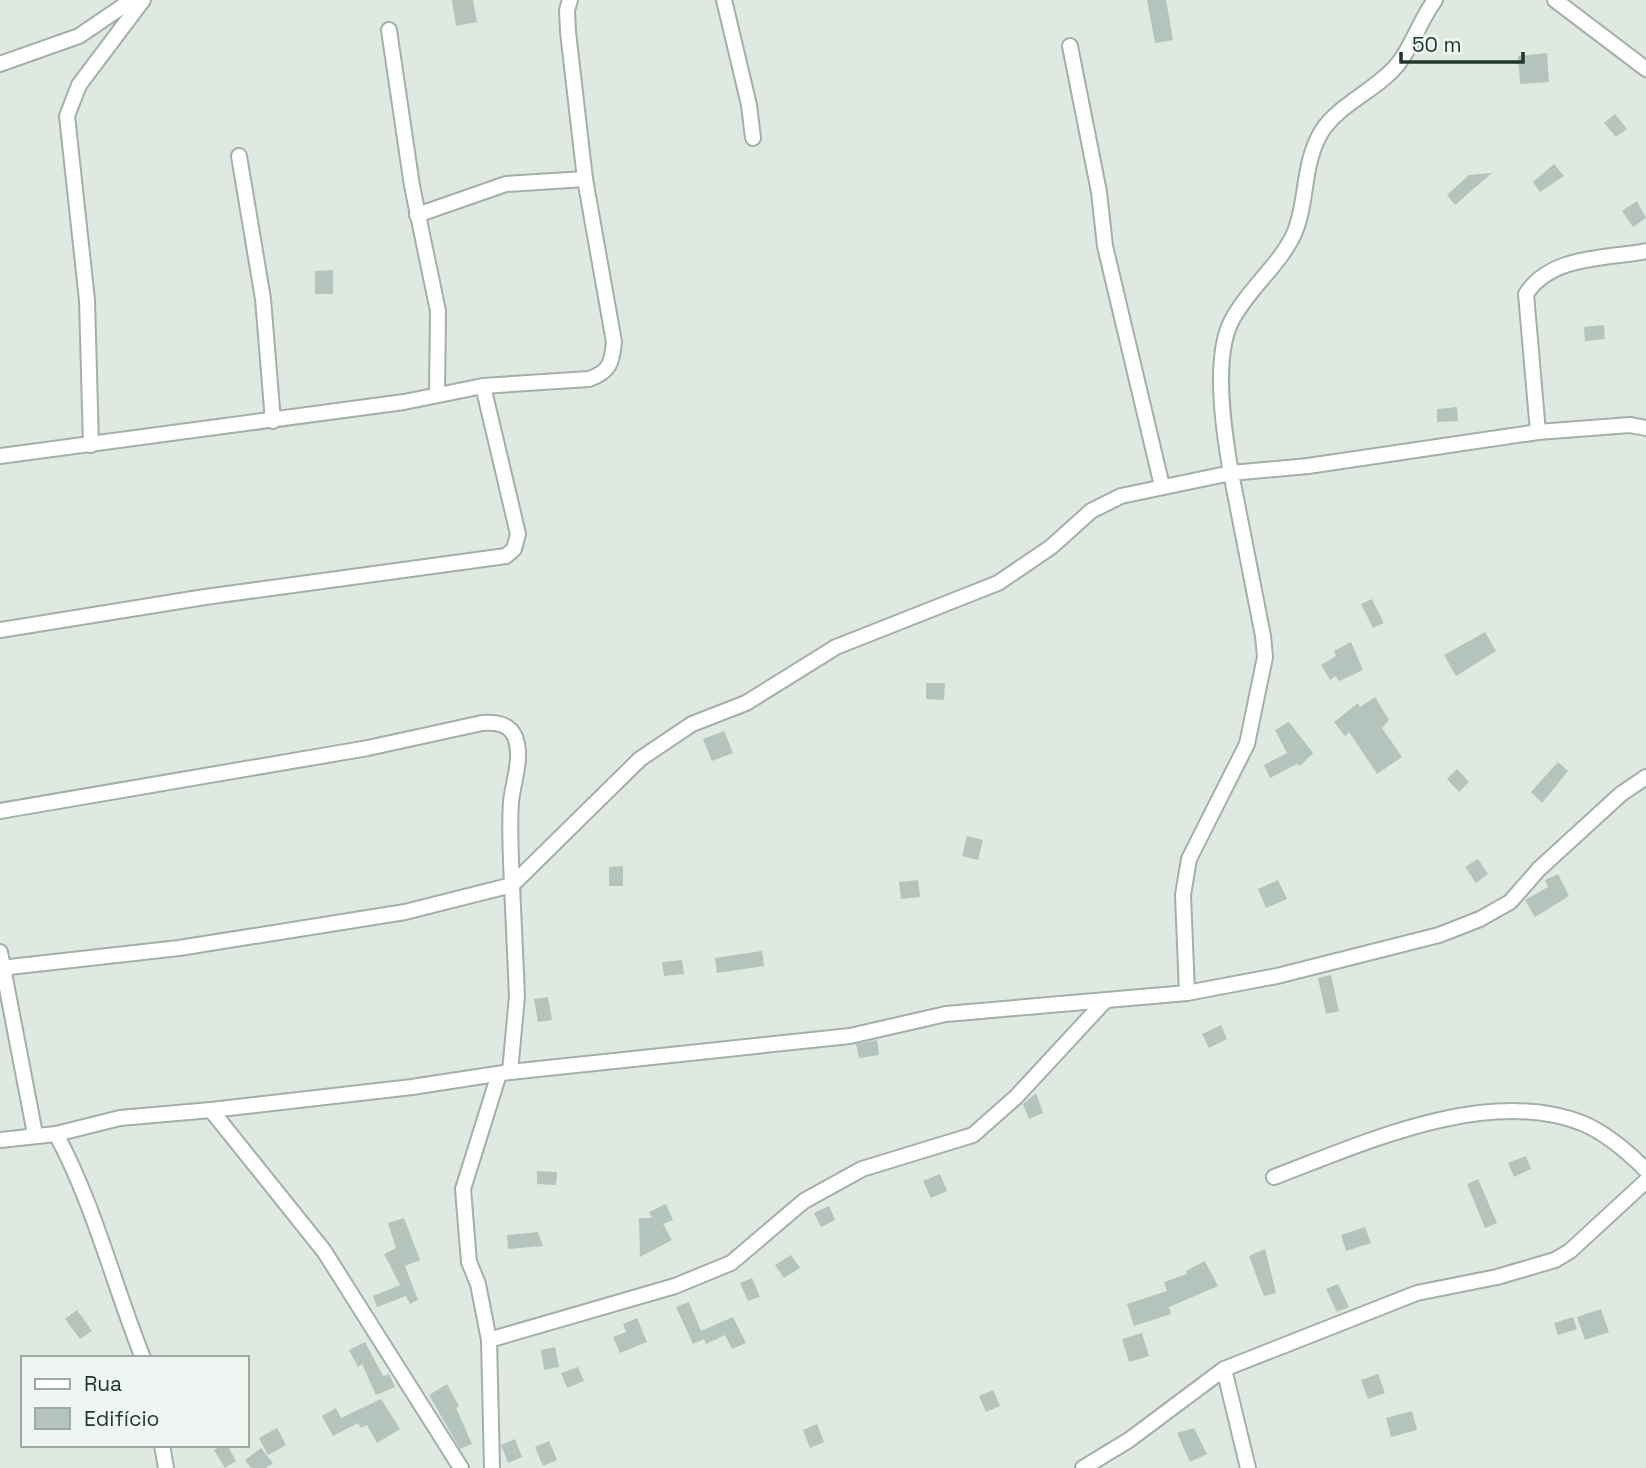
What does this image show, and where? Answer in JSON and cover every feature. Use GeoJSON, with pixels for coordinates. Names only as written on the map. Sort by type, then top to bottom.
{"type":"FeatureCollection","features":[{"type":"Feature","properties":{"kind":"street"},"geometry":{"type":"LineString","coordinates":[[0,64],[79,36],[132,0]]}},
{"type":"Feature","properties":{"kind":"street"},"geometry":{"type":"LineString","coordinates":[[91,445],[87,300],[67,116],[79,85],[143,0]]}},
{"type":"Feature","properties":{"kind":"street"},"geometry":{"type":"LineString","coordinates":[[0,456],[274,421],[404,402],[483,386],[589,379],[608,369],[614,342],[585,179],[568,32],[567,10],[570,0]]}},
{"type":"Feature","properties":{"kind":"street"},"geometry":{"type":"LineString","coordinates":[[724,0],[749,105],[753,138]]}},
{"type":"Feature","properties":{"kind":"street"},"geometry":{"type":"LineString","coordinates":[[1187,993],[1183,895],[1189,859],[1247,744],[1265,657],[1231,473],[1224,411],[1223,356],[1231,321],[1294,234],[1301,210],[1303,183],[1322,131],[1398,64],[1420,20],[1435,0]]}},
{"type":"Feature","properties":{"kind":"street"},"geometry":{"type":"LineString","coordinates":[[1555,0],[1646,69]]}},
{"type":"Feature","properties":{"kind":"street"},"geometry":{"type":"LineString","coordinates":[[389,30],[417,215],[438,311],[437,394]]}},
{"type":"Feature","properties":{"kind":"street"},"geometry":{"type":"LineString","coordinates":[[1070,46],[1099,192],[1105,246],[1162,485]]}},
{"type":"Feature","properties":{"kind":"street"},"geometry":{"type":"LineString","coordinates":[[239,156],[263,299],[274,421]]}},
{"type":"Feature","properties":{"kind":"street"},"geometry":{"type":"LineString","coordinates":[[417,215],[506,184],[585,179]]}},
{"type":"Feature","properties":{"kind":"street"},"geometry":{"type":"LineString","coordinates":[[1538,432],[1526,294],[1532,284],[1551,271],[1598,257],[1646,251]]}},
{"type":"Feature","properties":{"kind":"street"},"geometry":{"type":"LineString","coordinates":[[0,630],[205,597],[506,556],[514,549],[518,534],[483,386]]}},
{"type":"Feature","properties":{"kind":"street"},"geometry":{"type":"LineString","coordinates":[[2,968],[179,948],[405,912],[512,885],[640,759],[692,724],[746,703],[836,647],[998,583],[1051,547],[1091,512],[1121,496],[1162,485],[1231,473],[1308,466],[1538,432],[1630,425],[1646,428]]}},
{"type":"Feature","properties":{"kind":"street"},"geometry":{"type":"LineString","coordinates":[[0,811],[368,748],[495,722],[505,726],[515,736],[518,757],[511,803],[512,937],[517,996],[505,1073],[463,1189],[469,1262],[478,1284],[489,1340],[492,1468]]}},
{"type":"Feature","properties":{"kind":"street"},"geometry":{"type":"LineString","coordinates":[[0,1140],[35,1134],[55,1134],[120,1118],[211,1110],[412,1087],[505,1073],[850,1036],[946,1014],[1187,993],[1362,956],[1438,935],[1480,919],[1510,902],[1539,869],[1611,803],[1646,777]]}},
{"type":"Feature","properties":{"kind":"street"},"geometry":{"type":"LineString","coordinates":[[0,952],[35,1134]]}},
{"type":"Feature","properties":{"kind":"street"},"geometry":{"type":"LineString","coordinates":[[489,1340],[675,1286],[731,1263],[804,1201],[862,1169],[972,1135],[1016,1097],[1104,1002]]}},
{"type":"Feature","properties":{"kind":"street"},"geometry":{"type":"LineString","coordinates":[[211,1110],[324,1251],[461,1468]]}},
{"type":"Feature","properties":{"kind":"street"},"geometry":{"type":"LineString","coordinates":[[1274,1177],[1380,1137],[1465,1114],[1536,1112],[1583,1124],[1625,1149],[1646,1170]]}},
{"type":"Feature","properties":{"kind":"street"},"geometry":{"type":"LineString","coordinates":[[55,1134],[79,1176],[117,1293],[142,1356]]}},
{"type":"Feature","properties":{"kind":"street"},"geometry":{"type":"LineString","coordinates":[[1083,1468],[1129,1440],[1224,1369],[1417,1293],[1497,1277],[1555,1260],[1570,1251],[1646,1181]]}},
{"type":"Feature","properties":{"kind":"street"},"geometry":{"type":"LineString","coordinates":[[1224,1369],[1248,1468]]}},
{"type":"Feature","properties":{"kind":"street"},"geometry":{"type":"LineString","coordinates":[[162,1447],[166,1468]]}},
{"type":"Feature","properties":{"kind":"building"},"geometry":{"type":"Polygon","coordinates":[[[452,0],[473,0],[477,22],[456,26],[452,0]]]}},
{"type":"Feature","properties":{"kind":"building"},"geometry":{"type":"Polygon","coordinates":[[[1147,0],[1166,0],[1173,40],[1155,43],[1147,0]]]}},
{"type":"Feature","properties":{"kind":"building"},"geometry":{"type":"Polygon","coordinates":[[[1547,53],[1549,82],[1520,84],[1518,56],[1547,53]]]}},
{"type":"Feature","properties":{"kind":"building"},"geometry":{"type":"Polygon","coordinates":[[[1615,114],[1627,129],[1616,137],[1604,123],[1615,114]]]}},
{"type":"Feature","properties":{"kind":"building"},"geometry":{"type":"Polygon","coordinates":[[[1554,164],[1564,176],[1540,192],[1533,182],[1554,164]]]}},
{"type":"Feature","properties":{"kind":"building"},"geometry":{"type":"Polygon","coordinates":[[[1492,173],[1455,205],[1447,195],[1469,175],[1492,173]]]}},
{"type":"Feature","properties":{"kind":"building"},"geometry":{"type":"Polygon","coordinates":[[[1637,201],[1646,218],[1633,227],[1622,211],[1637,201]]]}},
{"type":"Feature","properties":{"kind":"building"},"geometry":{"type":"Polygon","coordinates":[[[333,270],[333,294],[315,294],[315,271],[333,270]]]}},
{"type":"Feature","properties":{"kind":"building"},"geometry":{"type":"Polygon","coordinates":[[[1604,325],[1605,339],[1585,341],[1584,327],[1604,325]]]}},
{"type":"Feature","properties":{"kind":"building"},"geometry":{"type":"Polygon","coordinates":[[[1457,407],[1458,421],[1437,422],[1437,409],[1457,407]]]}},
{"type":"Feature","properties":{"kind":"building"},"geometry":{"type":"Polygon","coordinates":[[[1372,599],[1384,623],[1373,628],[1361,604],[1372,599]]]}},
{"type":"Feature","properties":{"kind":"building"},"geometry":{"type":"Polygon","coordinates":[[[1485,632],[1496,651],[1456,676],[1444,655],[1485,632]]]}},
{"type":"Feature","properties":{"kind":"building"},"geometry":{"type":"Polygon","coordinates":[[[1351,642],[1363,670],[1339,681],[1336,676],[1330,680],[1321,665],[1336,656],[1334,651],[1351,642]]]}},
{"type":"Feature","properties":{"kind":"building"},"geometry":{"type":"Polygon","coordinates":[[[926,683],[945,683],[944,700],[926,699],[926,683]]]}},
{"type":"Feature","properties":{"kind":"building"},"geometry":{"type":"Polygon","coordinates":[[[1375,697],[1389,720],[1382,728],[1402,757],[1377,774],[1349,732],[1345,736],[1334,722],[1358,703],[1360,707],[1375,697]]]}},
{"type":"Feature","properties":{"kind":"building"},"geometry":{"type":"Polygon","coordinates":[[[1289,722],[1313,753],[1300,766],[1297,764],[1270,778],[1264,765],[1287,753],[1275,730],[1289,722]]]}},
{"type":"Feature","properties":{"kind":"building"},"geometry":{"type":"Polygon","coordinates":[[[724,731],[733,753],[712,761],[703,739],[724,731]]]}},
{"type":"Feature","properties":{"kind":"building"},"geometry":{"type":"Polygon","coordinates":[[[1558,762],[1568,771],[1542,803],[1531,792],[1558,762]]]}},
{"type":"Feature","properties":{"kind":"building"},"geometry":{"type":"Polygon","coordinates":[[[1457,769],[1469,782],[1459,792],[1447,779],[1457,769]]]}},
{"type":"Feature","properties":{"kind":"building"},"geometry":{"type":"Polygon","coordinates":[[[967,836],[983,840],[978,860],[962,856],[967,836]]]}},
{"type":"Feature","properties":{"kind":"building"},"geometry":{"type":"Polygon","coordinates":[[[1478,859],[1488,874],[1476,883],[1465,867],[1478,859]]]}},
{"type":"Feature","properties":{"kind":"building"},"geometry":{"type":"Polygon","coordinates":[[[623,866],[623,886],[609,886],[609,867],[623,866]]]}},
{"type":"Feature","properties":{"kind":"building"},"geometry":{"type":"Polygon","coordinates":[[[1558,874],[1569,896],[1535,917],[1525,900],[1548,887],[1545,880],[1558,874]]]}},
{"type":"Feature","properties":{"kind":"building"},"geometry":{"type":"Polygon","coordinates":[[[918,880],[920,897],[901,899],[899,882],[918,880]]]}},
{"type":"Feature","properties":{"kind":"building"},"geometry":{"type":"Polygon","coordinates":[[[1278,880],[1287,899],[1266,908],[1258,889],[1278,880]]]}},
{"type":"Feature","properties":{"kind":"building"},"geometry":{"type":"Polygon","coordinates":[[[762,951],[764,966],[717,973],[715,958],[762,951]]]}},
{"type":"Feature","properties":{"kind":"building"},"geometry":{"type":"Polygon","coordinates":[[[682,960],[684,974],[664,976],[662,962],[682,960]]]}},
{"type":"Feature","properties":{"kind":"building"},"geometry":{"type":"Polygon","coordinates":[[[1331,975],[1339,1011],[1326,1014],[1318,978],[1331,975]]]}},
{"type":"Feature","properties":{"kind":"building"},"geometry":{"type":"Polygon","coordinates":[[[548,997],[552,1020],[538,1022],[534,999],[548,997]]]}},
{"type":"Feature","properties":{"kind":"building"},"geometry":{"type":"Polygon","coordinates":[[[1221,1025],[1227,1039],[1209,1048],[1202,1034],[1221,1025]]]}},
{"type":"Feature","properties":{"kind":"building"},"geometry":{"type":"Polygon","coordinates":[[[877,1040],[879,1055],[859,1058],[856,1044],[877,1040]]]}},
{"type":"Feature","properties":{"kind":"building"},"geometry":{"type":"Polygon","coordinates":[[[1036,1093],[1043,1113],[1029,1119],[1023,1104],[1036,1093]]]}},
{"type":"Feature","properties":{"kind":"building"},"geometry":{"type":"Polygon","coordinates":[[[1526,1156],[1531,1169],[1514,1177],[1508,1163],[1526,1156]]]}},
{"type":"Feature","properties":{"kind":"building"},"geometry":{"type":"Polygon","coordinates":[[[537,1171],[557,1172],[556,1185],[537,1184],[537,1171]]]}},
{"type":"Feature","properties":{"kind":"building"},"geometry":{"type":"Polygon","coordinates":[[[940,1174],[947,1191],[931,1198],[923,1181],[940,1174]]]}},
{"type":"Feature","properties":{"kind":"building"},"geometry":{"type":"Polygon","coordinates":[[[1478,1179],[1497,1223],[1485,1228],[1467,1184],[1478,1179]]]}},
{"type":"Feature","properties":{"kind":"building"},"geometry":{"type":"Polygon","coordinates":[[[666,1204],[673,1220],[663,1224],[672,1240],[640,1257],[639,1218],[652,1218],[649,1212],[666,1204]]]}},
{"type":"Feature","properties":{"kind":"building"},"geometry":{"type":"Polygon","coordinates":[[[829,1206],[835,1220],[821,1227],[814,1213],[829,1206]]]}},
{"type":"Feature","properties":{"kind":"building"},"geometry":{"type":"Polygon","coordinates":[[[404,1218],[420,1260],[405,1266],[418,1300],[410,1304],[406,1296],[377,1307],[373,1296],[400,1285],[384,1254],[396,1248],[388,1223],[404,1218]]]}},
{"type":"Feature","properties":{"kind":"building"},"geometry":{"type":"Polygon","coordinates":[[[1365,1227],[1371,1243],[1346,1251],[1341,1235],[1365,1227]]]}},
{"type":"Feature","properties":{"kind":"building"},"geometry":{"type":"Polygon","coordinates":[[[538,1232],[543,1246],[508,1249],[507,1235],[538,1232]]]}},
{"type":"Feature","properties":{"kind":"building"},"geometry":{"type":"Polygon","coordinates":[[[1265,1249],[1276,1293],[1264,1296],[1249,1256],[1265,1249]]]}},
{"type":"Feature","properties":{"kind":"building"},"geometry":{"type":"Polygon","coordinates":[[[791,1255],[800,1268],[784,1278],[775,1265],[791,1255]]]}},
{"type":"Feature","properties":{"kind":"building"},"geometry":{"type":"Polygon","coordinates":[[[1205,1261],[1218,1286],[1169,1307],[1171,1314],[1134,1326],[1127,1304],[1167,1291],[1164,1282],[1187,1274],[1186,1271],[1205,1261]]]}},
{"type":"Feature","properties":{"kind":"building"},"geometry":{"type":"Polygon","coordinates":[[[752,1278],[760,1297],[748,1301],[740,1283],[752,1278]]]}},
{"type":"Feature","properties":{"kind":"building"},"geometry":{"type":"Polygon","coordinates":[[[1338,1284],[1349,1307],[1337,1312],[1326,1289],[1338,1284]]]}},
{"type":"Feature","properties":{"kind":"building"},"geometry":{"type":"Polygon","coordinates":[[[689,1302],[701,1331],[733,1317],[746,1343],[732,1349],[725,1335],[706,1344],[704,1339],[693,1344],[676,1307],[689,1302]]]}},
{"type":"Feature","properties":{"kind":"building"},"geometry":{"type":"Polygon","coordinates":[[[1601,1309],[1609,1332],[1585,1340],[1577,1317],[1601,1309]]]}},
{"type":"Feature","properties":{"kind":"building"},"geometry":{"type":"Polygon","coordinates":[[[77,1310],[92,1331],[80,1339],[65,1319],[77,1310]]]}},
{"type":"Feature","properties":{"kind":"building"},"geometry":{"type":"Polygon","coordinates":[[[1573,1317],[1577,1329],[1558,1335],[1554,1323],[1573,1317]]]}},
{"type":"Feature","properties":{"kind":"building"},"geometry":{"type":"Polygon","coordinates":[[[637,1318],[647,1342],[620,1353],[613,1337],[626,1332],[623,1324],[637,1318]]]}},
{"type":"Feature","properties":{"kind":"building"},"geometry":{"type":"Polygon","coordinates":[[[1142,1333],[1149,1356],[1129,1362],[1122,1339],[1142,1333]]]}},
{"type":"Feature","properties":{"kind":"building"},"geometry":{"type":"Polygon","coordinates":[[[365,1342],[383,1376],[389,1374],[395,1387],[376,1395],[362,1364],[358,1367],[349,1350],[365,1342]]]}},
{"type":"Feature","properties":{"kind":"building"},"geometry":{"type":"Polygon","coordinates":[[[555,1347],[559,1367],[544,1370],[541,1350],[555,1347]]]}},
{"type":"Feature","properties":{"kind":"building"},"geometry":{"type":"Polygon","coordinates":[[[578,1367],[584,1381],[567,1388],[561,1373],[578,1367]]]}},
{"type":"Feature","properties":{"kind":"building"},"geometry":{"type":"Polygon","coordinates":[[[1378,1374],[1385,1393],[1368,1399],[1361,1380],[1378,1374]]]}},
{"type":"Feature","properties":{"kind":"building"},"geometry":{"type":"Polygon","coordinates":[[[447,1384],[459,1406],[456,1408],[472,1444],[460,1449],[429,1395],[447,1384]]]}},
{"type":"Feature","properties":{"kind":"building"},"geometry":{"type":"Polygon","coordinates":[[[993,1390],[1000,1406],[986,1412],[979,1396],[993,1390]]]}},
{"type":"Feature","properties":{"kind":"building"},"geometry":{"type":"Polygon","coordinates":[[[381,1399],[400,1429],[377,1443],[367,1425],[361,1428],[358,1423],[333,1436],[322,1416],[336,1408],[341,1418],[381,1399]]]}},
{"type":"Feature","properties":{"kind":"building"},"geometry":{"type":"Polygon","coordinates":[[[1412,1411],[1417,1430],[1391,1437],[1386,1418],[1412,1411]]]}},
{"type":"Feature","properties":{"kind":"building"},"geometry":{"type":"Polygon","coordinates":[[[817,1424],[824,1442],[810,1448],[803,1430],[817,1424]]]}},
{"type":"Feature","properties":{"kind":"building"},"geometry":{"type":"Polygon","coordinates":[[[277,1428],[286,1445],[268,1455],[259,1438],[277,1428]]]}},
{"type":"Feature","properties":{"kind":"building"},"geometry":{"type":"Polygon","coordinates":[[[1194,1428],[1207,1454],[1190,1462],[1177,1433],[1194,1428]]]}},
{"type":"Feature","properties":{"kind":"building"},"geometry":{"type":"Polygon","coordinates":[[[515,1439],[522,1457],[508,1463],[501,1445],[515,1439]]]}},
{"type":"Feature","properties":{"kind":"building"},"geometry":{"type":"Polygon","coordinates":[[[549,1441],[557,1460],[543,1466],[535,1447],[549,1441]]]}},
{"type":"Feature","properties":{"kind":"building"},"geometry":{"type":"Polygon","coordinates":[[[228,1447],[236,1461],[225,1468],[214,1450],[228,1447]]]}},
{"type":"Feature","properties":{"kind":"building"},"geometry":{"type":"Polygon","coordinates":[[[261,1448],[273,1463],[266,1468],[251,1468],[245,1460],[261,1448]]]}}]}
